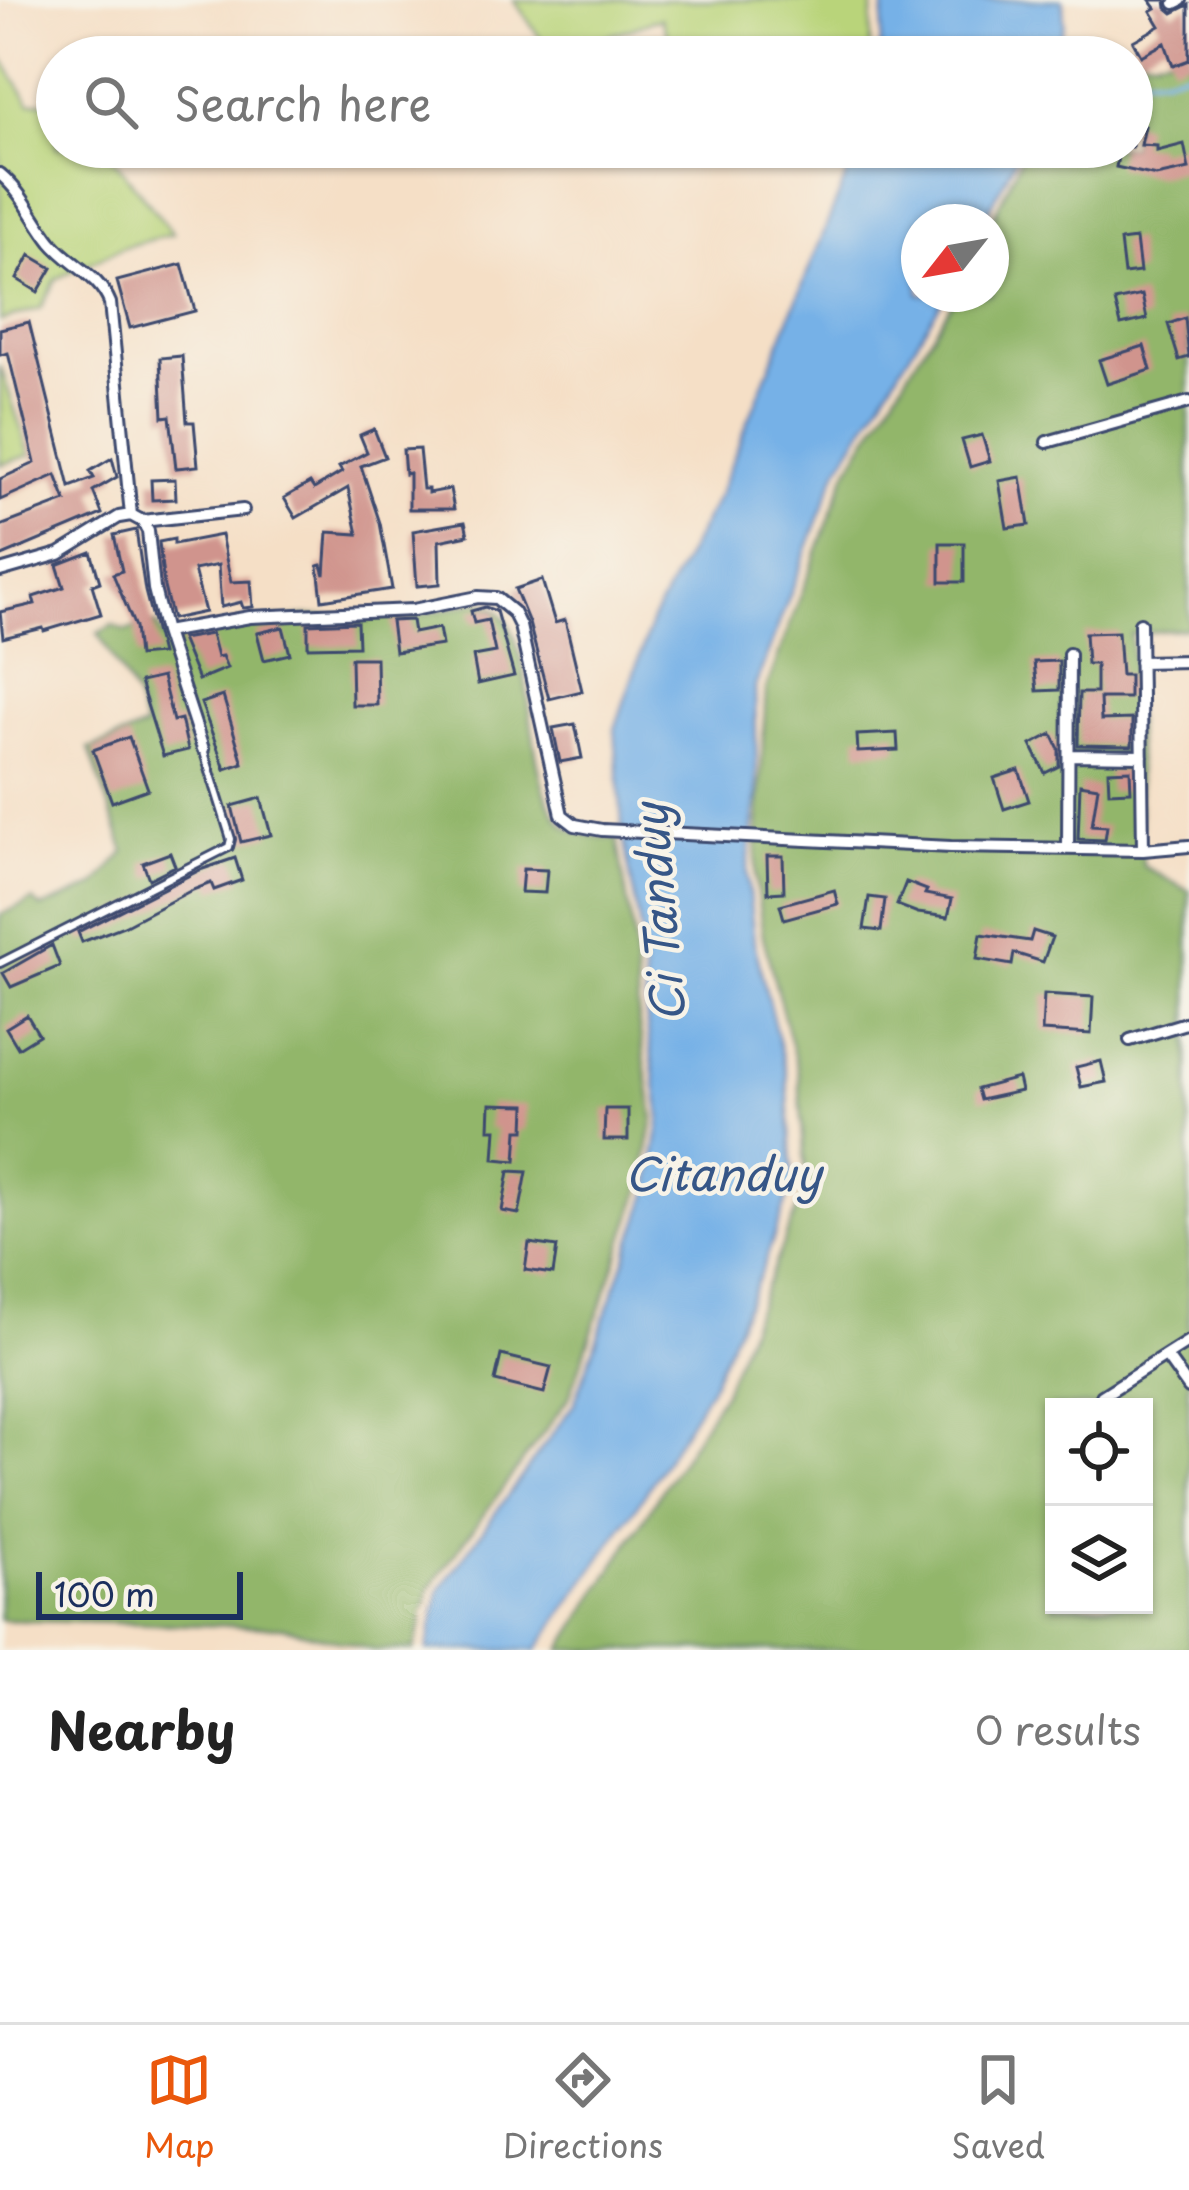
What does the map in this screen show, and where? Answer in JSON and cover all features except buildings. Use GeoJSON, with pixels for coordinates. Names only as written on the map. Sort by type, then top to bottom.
{"type":"FeatureCollection","features":[{"type":"Feature","properties":{"kind":"street"},"geometry":{"type":"LineString","coordinates":[[0,174],[14,185],[53,244],[93,277],[110,303],[137,518],[148,531],[154,589],[203,749]]}},
{"type":"Feature","properties":{"kind":"street"},"geometry":{"type":"LineString","coordinates":[[1047,442],[1189,402]]}},
{"type":"Feature","properties":{"kind":"street"},"geometry":{"type":"LineString","coordinates":[[0,571],[59,554],[104,525],[243,509]]}},
{"type":"Feature","properties":{"kind":"street"},"geometry":{"type":"LineString","coordinates":[[165,632],[250,617],[413,610],[478,596],[496,598],[513,611],[527,647],[562,814],[575,825],[602,830],[1068,849],[1189,846]]}},
{"type":"Feature","properties":{"kind":"street"},"geometry":{"type":"LineString","coordinates":[[1140,623],[1144,850]]}},
{"type":"Feature","properties":{"kind":"street"},"geometry":{"type":"LineString","coordinates":[[1068,849],[1069,654]]}},
{"type":"Feature","properties":{"kind":"street"},"geometry":{"type":"LineString","coordinates":[[1140,662],[1189,661]]}},
{"type":"Feature","properties":{"kind":"street"},"geometry":{"type":"LineString","coordinates":[[1070,755],[1142,756]]}},
{"type":"Feature","properties":{"kind":"street"},"geometry":{"type":"LineString","coordinates":[[1130,1040],[1189,1022]]}},
{"type":"Feature","properties":{"kind":"street"},"geometry":{"type":"LineString","coordinates":[[1102,1396],[1189,1341]]}},
{"type":"Feature","properties":{"kind":"street"},"geometry":{"type":"LineString","coordinates":[[1166,1355],[1189,1388]]}},
{"type":"Feature","properties":{"kind":"lane"},"geometry":{"type":"LineString","coordinates":[[0,963],[229,847],[232,839],[203,749]]}},
{"type":"Feature","properties":{"kind":"green space"},"geometry":{"type":"Polygon","coordinates":[[[514,0],[873,0],[870,36],[668,36],[661,18],[608,36],[539,36],[514,0]]]}},
{"type":"Feature","properties":{"kind":"green space"},"geometry":{"type":"Polygon","coordinates":[[[1189,51],[1189,628],[1131,634],[1143,866],[1189,891],[1189,1650],[561,1650],[723,1393],[806,1186],[799,1075],[763,937],[755,877],[766,689],[847,471],[946,312],[1009,312],[1009,204],[999,204],[1016,168],[1153,168],[1153,58],[1189,51]]]}},
{"type":"Feature","properties":{"kind":"green space"},"geometry":{"type":"Polygon","coordinates":[[[0,55],[30,103],[36,102],[36,168],[121,168],[173,234],[124,247],[56,279],[41,308],[0,321],[0,55]]]}},
{"type":"Feature","properties":{"kind":"green space"},"geometry":{"type":"Polygon","coordinates":[[[0,365],[30,455],[0,465],[0,365]]]}},
{"type":"Feature","properties":{"kind":"green space"},"geometry":{"type":"Polygon","coordinates":[[[476,602],[499,611],[513,634],[542,780],[553,810],[571,830],[617,839],[634,940],[639,1025],[654,1118],[640,1193],[569,1398],[430,1588],[414,1650],[374,1650],[283,1627],[0,1620],[0,915],[33,900],[42,908],[95,886],[125,852],[89,749],[145,728],[135,696],[98,633],[113,625],[126,631],[156,623],[163,637],[308,616],[417,616],[476,602]]]}},
{"type":"Feature","properties":{"kind":"water"},"geometry":{"type":"Polygon","coordinates":[[[885,0],[1063,0],[1061,36],[881,36],[885,0]]]}},
{"type":"Feature","properties":{"kind":"water","name":"Citanduy"},"geometry":{"type":"Polygon","coordinates":[[[850,168],[1010,168],[992,204],[901,204],[901,312],[935,312],[837,471],[755,687],[757,795],[747,873],[754,942],[787,1077],[793,1183],[763,1267],[710,1388],[642,1498],[537,1650],[427,1650],[439,1591],[574,1404],[648,1195],[661,1117],[647,1025],[642,939],[623,836],[615,729],[652,620],[719,494],[850,168]]]}},
{"type":"Feature","properties":{"kind":"waterway"},"geometry":{"type":"LineString","coordinates":[[1153,77],[1189,71]]}},
{"type":"Feature","properties":{"kind":"water label","name":"Ci Tanduy"},"geometry":{"type":"Point","coordinates":[657,913]}}]}
